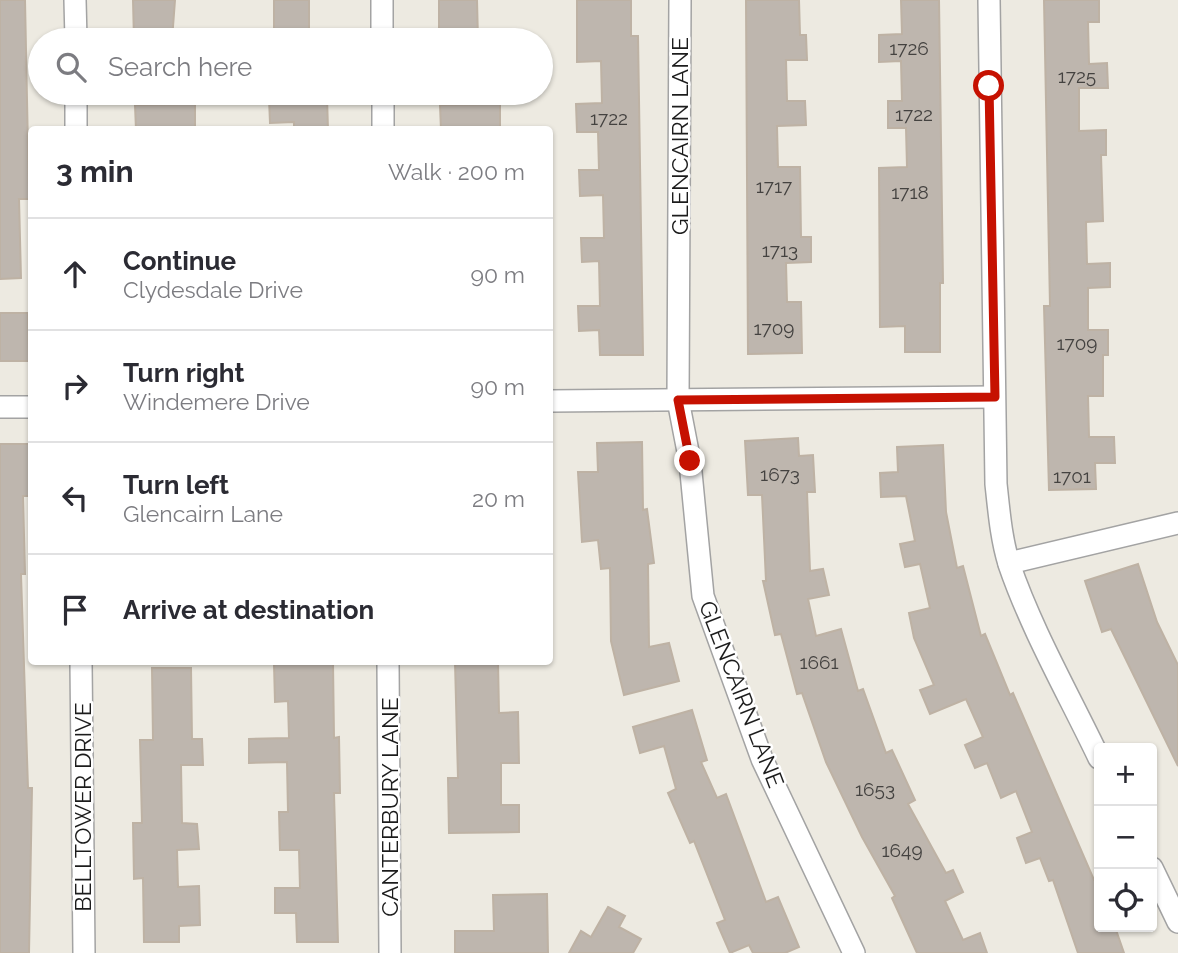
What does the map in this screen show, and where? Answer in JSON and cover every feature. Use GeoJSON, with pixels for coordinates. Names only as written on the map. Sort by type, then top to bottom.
{"type":"FeatureCollection","features":[{"type":"Feature","properties":{"kind":"street"},"geometry":{"type":"LineString","coordinates":[[75,0],[76,28]]}},
{"type":"Feature","properties":{"kind":"street"},"geometry":{"type":"LineString","coordinates":[[382,0],[382,28]]}},
{"type":"Feature","properties":{"kind":"street","name":"GLENCAIRN LANE"},"geometry":{"type":"LineString","coordinates":[[680,0],[678,400],[690,461],[703,596],[762,759],[854,953]]}},
{"type":"Feature","properties":{"kind":"street"},"geometry":{"type":"LineString","coordinates":[[989,0],[996,484],[1001,528],[1009,563],[1094,747]]}},
{"type":"Feature","properties":{"kind":"street"},"geometry":{"type":"LineString","coordinates":[[76,105],[76,126]]}},
{"type":"Feature","properties":{"kind":"street"},"geometry":{"type":"LineString","coordinates":[[383,105],[383,126]]}},
{"type":"Feature","properties":{"kind":"street"},"geometry":{"type":"LineString","coordinates":[[553,401],[995,397]]}},
{"type":"Feature","properties":{"kind":"street"},"geometry":{"type":"LineString","coordinates":[[0,407],[28,407]]}},
{"type":"Feature","properties":{"kind":"street"},"geometry":{"type":"LineString","coordinates":[[1009,563],[1178,523]]}},
{"type":"Feature","properties":{"kind":"street","name":"BELLTOWER DRIVE"},"geometry":{"type":"LineString","coordinates":[[81,665],[84,953]]}},
{"type":"Feature","properties":{"kind":"street","name":"CANTERBURY LANE"},"geometry":{"type":"LineString","coordinates":[[388,665],[390,953]]}},
{"type":"Feature","properties":{"kind":"street"},"geometry":{"type":"LineString","coordinates":[[1152,869],[1178,922]]}},
{"type":"Feature","properties":{"kind":"building"},"geometry":{"type":"Polygon","coordinates":[[[0,0],[25,0],[28,199],[19,199],[21,278],[0,279],[0,0]]]}},
{"type":"Feature","properties":{"kind":"building"},"geometry":{"type":"Polygon","coordinates":[[[133,0],[175,0],[173,28],[134,28],[133,0]]]}},
{"type":"Feature","properties":{"kind":"building"},"geometry":{"type":"Polygon","coordinates":[[[274,0],[309,0],[309,28],[274,28],[274,0]]]}},
{"type":"Feature","properties":{"kind":"building"},"geometry":{"type":"Polygon","coordinates":[[[439,0],[477,0],[478,28],[439,28],[439,0]]]}},
{"type":"Feature","properties":{"kind":"building"},"geometry":{"type":"Polygon","coordinates":[[[577,0],[631,0],[631,36],[638,36],[643,355],[600,355],[599,330],[579,331],[578,306],[600,306],[599,261],[582,262],[581,238],[604,238],[603,195],[580,196],[579,170],[599,170],[598,132],[577,132],[576,104],[602,103],[601,61],[577,62],[577,0]]]}},
{"type":"Feature","properties":{"kind":"building"},"geometry":{"type":"Polygon","coordinates":[[[746,0],[799,0],[800,35],[806,35],[807,60],[786,60],[787,101],[805,101],[806,125],[777,126],[778,167],[800,167],[801,237],[811,237],[811,262],[786,263],[787,302],[801,302],[802,353],[748,354],[746,0]]]}},
{"type":"Feature","properties":{"kind":"building"},"geometry":{"type":"Polygon","coordinates":[[[901,0],[939,0],[943,283],[940,283],[940,352],[905,352],[905,326],[880,327],[879,168],[907,167],[906,128],[888,128],[888,101],[902,101],[901,61],[879,62],[879,35],[902,34],[901,0]]]}},
{"type":"Feature","properties":{"kind":"building"},"geometry":{"type":"Polygon","coordinates":[[[1044,0],[1099,0],[1099,22],[1088,22],[1089,64],[1107,63],[1108,88],[1079,88],[1079,131],[1106,130],[1106,155],[1101,155],[1103,221],[1086,222],[1087,264],[1110,263],[1110,287],[1088,288],[1088,330],[1108,330],[1108,355],[1103,355],[1103,396],[1088,396],[1089,437],[1114,437],[1115,463],[1095,463],[1096,489],[1049,490],[1044,306],[1050,306],[1044,0]]]}},
{"type":"Feature","properties":{"kind":"building"},"geometry":{"type":"Polygon","coordinates":[[[135,105],[195,105],[195,126],[136,126],[135,105]]]}},
{"type":"Feature","properties":{"kind":"building"},"geometry":{"type":"Polygon","coordinates":[[[269,105],[327,105],[328,126],[294,126],[294,122],[270,123],[269,105]]]}},
{"type":"Feature","properties":{"kind":"building"},"geometry":{"type":"Polygon","coordinates":[[[440,105],[500,105],[500,126],[441,126],[440,105]]]}},
{"type":"Feature","properties":{"kind":"building"},"geometry":{"type":"Polygon","coordinates":[[[0,313],[28,313],[28,361],[0,361],[0,313]]]}},
{"type":"Feature","properties":{"kind":"building"},"geometry":{"type":"Polygon","coordinates":[[[798,438],[799,456],[813,455],[815,492],[807,492],[810,571],[823,569],[829,595],[808,599],[816,636],[841,629],[858,691],[863,689],[886,753],[892,750],[915,800],[908,804],[946,873],[953,870],[963,892],[945,901],[963,940],[980,933],[987,953],[917,953],[892,898],[895,896],[862,837],[826,762],[802,693],[797,694],[781,634],[775,635],[763,581],[766,581],[762,495],[748,495],[745,441],[798,438]]]}},
{"type":"Feature","properties":{"kind":"building"},"geometry":{"type":"Polygon","coordinates":[[[642,442],[643,510],[647,509],[654,563],[648,564],[649,647],[669,643],[679,681],[624,695],[611,641],[610,568],[601,569],[598,540],[582,542],[578,472],[598,472],[597,443],[642,442]]]}},
{"type":"Feature","properties":{"kind":"building"},"geometry":{"type":"Polygon","coordinates":[[[0,444],[28,444],[28,496],[23,496],[25,574],[21,574],[28,788],[32,788],[29,953],[0,953],[0,444]]]}},
{"type":"Feature","properties":{"kind":"building"},"geometry":{"type":"Polygon","coordinates":[[[943,445],[946,512],[957,568],[963,566],[981,636],[985,634],[1010,695],[1013,693],[1094,880],[1094,932],[1117,932],[1124,953],[1078,953],[1053,880],[1049,881],[1040,858],[1026,863],[1017,838],[1032,832],[1016,791],[1001,798],[987,763],[975,768],[965,745],[983,737],[966,699],[930,714],[920,690],[934,685],[914,638],[909,613],[930,608],[920,564],[905,567],[900,544],[915,541],[906,496],[881,497],[880,473],[898,472],[897,447],[943,445]]]}},
{"type":"Feature","properties":{"kind":"building"},"geometry":{"type":"Polygon","coordinates":[[[1138,564],[1157,622],[1178,665],[1178,766],[1111,629],[1102,632],[1085,581],[1138,564]]]}},
{"type":"Feature","properties":{"kind":"building"},"geometry":{"type":"Polygon","coordinates":[[[274,665],[333,665],[334,738],[339,737],[340,793],[334,793],[338,942],[297,942],[296,913],[275,913],[275,888],[300,888],[299,850],[280,850],[279,812],[288,812],[287,762],[249,763],[249,739],[289,738],[288,701],[275,702],[274,665]]]}},
{"type":"Feature","properties":{"kind":"building"},"geometry":{"type":"Polygon","coordinates":[[[455,665],[498,665],[499,713],[518,712],[519,763],[501,763],[501,805],[519,805],[519,832],[449,833],[448,778],[458,778],[455,665]]]}},
{"type":"Feature","properties":{"kind":"building"},"geometry":{"type":"Polygon","coordinates":[[[152,668],[191,668],[192,739],[202,739],[203,765],[181,765],[182,823],[197,824],[199,849],[177,850],[178,887],[199,886],[200,925],[179,926],[179,942],[144,942],[143,878],[134,879],[133,823],[142,823],[140,740],[153,740],[152,668]]]}},
{"type":"Feature","properties":{"kind":"building"},"geometry":{"type":"Polygon","coordinates":[[[692,710],[707,760],[701,762],[717,798],[726,794],[766,902],[778,897],[799,947],[785,953],[753,953],[749,945],[730,953],[717,923],[725,920],[694,841],[690,843],[668,793],[676,789],[664,746],[640,753],[633,727],[692,710]]]}},
{"type":"Feature","properties":{"kind":"building"},"geometry":{"type":"Polygon","coordinates":[[[547,894],[548,953],[455,953],[455,931],[494,931],[493,895],[547,894]]]}},
{"type":"Feature","properties":{"kind":"building"},"geometry":{"type":"Polygon","coordinates":[[[608,907],[625,916],[619,927],[641,939],[633,953],[569,953],[581,931],[591,937],[608,907]]]}},
{"type":"Feature","properties":{"kind":"route"},"geometry":{"type":"LineString","coordinates":[[690,461],[678,400],[995,397],[989,86]]}}]}
